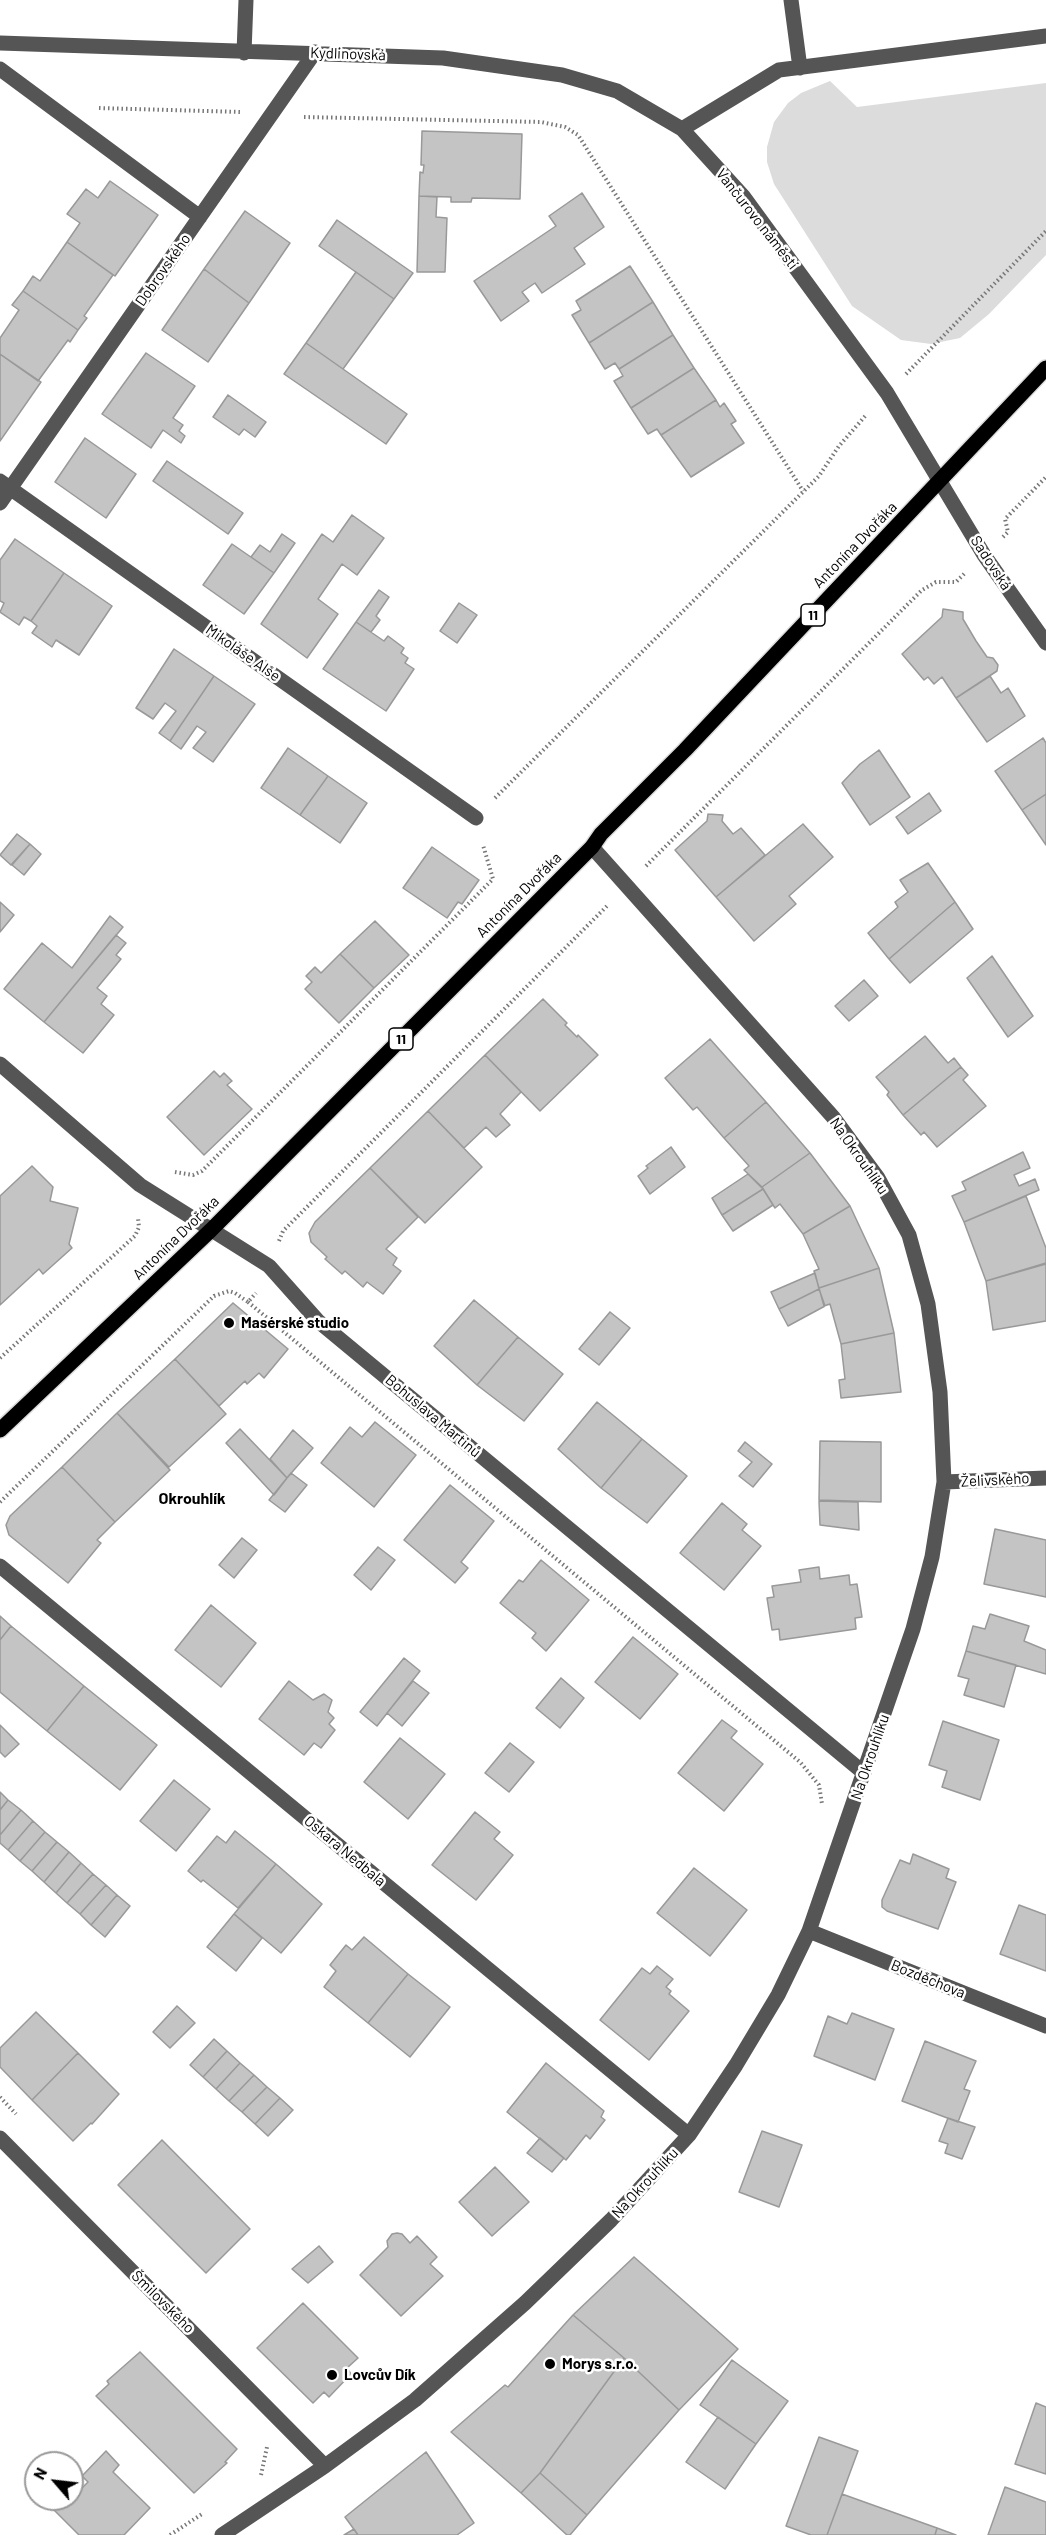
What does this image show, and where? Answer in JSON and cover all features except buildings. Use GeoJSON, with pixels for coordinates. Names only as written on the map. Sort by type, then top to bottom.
{"type":"FeatureCollection","features":[{"type":"Feature","properties":{"kind":"main road","name":"Antonína Dvořáka"},"geometry":{"type":"LineString","coordinates":[[0,1430],[211,1230],[592,848],[601,834],[685,750],[1046,368]]}},
{"type":"Feature","properties":{"kind":"street"},"geometry":{"type":"LineString","coordinates":[[244,52],[246,0]]}},
{"type":"Feature","properties":{"kind":"street"},"geometry":{"type":"LineString","coordinates":[[791,0],[800,68]]}},
{"type":"Feature","properties":{"kind":"street"},"geometry":{"type":"LineString","coordinates":[[682,129],[779,70],[1046,36]]}},
{"type":"Feature","properties":{"kind":"street","name":"Kydlinovská"},"geometry":{"type":"LineString","coordinates":[[0,43],[443,58],[562,75],[617,91],[682,129]]}},
{"type":"Feature","properties":{"kind":"street","name":"Dobrovského"},"geometry":{"type":"LineString","coordinates":[[0,503],[5,484],[200,217],[315,52]]}},
{"type":"Feature","properties":{"kind":"street"},"geometry":{"type":"LineString","coordinates":[[0,69],[200,217]]}},
{"type":"Feature","properties":{"kind":"street","name":"Vančurovo náměstí"},"geometry":{"type":"LineString","coordinates":[[682,129],[743,196],[887,393],[940,480]]}},
{"type":"Feature","properties":{"kind":"street","name":"Sadovská"},"geometry":{"type":"LineString","coordinates":[[940,480],[984,555],[1046,643]]}},
{"type":"Feature","properties":{"kind":"street","name":"Mikoláše Alše"},"geometry":{"type":"LineString","coordinates":[[5,484],[476,818]]}},
{"type":"Feature","properties":{"kind":"street","name":"Na Okrouhlíku"},"geometry":{"type":"LineString","coordinates":[[222,2535],[325,2466],[415,2400],[525,2303],[611,2220],[689,2135],[736,2065],[778,1995],[809,1931],[913,1629],[932,1557],[944,1482],[940,1392],[928,1304],[909,1235],[878,1178],[833,1117],[592,848]]}},
{"type":"Feature","properties":{"kind":"street","name":"Bohuslava Martinů"},"geometry":{"type":"LineString","coordinates":[[0,1064],[140,1185],[275,1271],[318,1321],[864,1773]]}},
{"type":"Feature","properties":{"kind":"street","name":"Želivského"},"geometry":{"type":"LineString","coordinates":[[944,1482],[1046,1478]]}},
{"type":"Feature","properties":{"kind":"street","name":"Oskara Nedbala"},"geometry":{"type":"LineString","coordinates":[[0,1566],[689,2135]]}},
{"type":"Feature","properties":{"kind":"street","name":"Bozděchova"},"geometry":{"type":"LineString","coordinates":[[809,1931],[1046,2026]]}},
{"type":"Feature","properties":{"kind":"street","name":"Šmilovského"},"geometry":{"type":"LineString","coordinates":[[0,2138],[325,2466]]}},
{"type":"Feature","properties":{"kind":"path"},"geometry":{"type":"LineString","coordinates":[[90,107],[251,112]]}},
{"type":"Feature","properties":{"kind":"path"},"geometry":{"type":"LineString","coordinates":[[302,117],[542,122],[565,127],[578,135],[803,491]]}},
{"type":"Feature","properties":{"kind":"path"},"geometry":{"type":"LineString","coordinates":[[0,1358],[135,1236],[139,1219],[127,1203],[161,1163],[173,1172],[184,1175],[193,1175],[202,1171],[493,879],[476,818],[819,476],[839,446],[887,393],[1046,231]]}},
{"type":"Feature","properties":{"kind":"path"},"geometry":{"type":"LineString","coordinates":[[1008,532],[1005,519],[1046,477]]}},
{"type":"Feature","properties":{"kind":"path"},"geometry":{"type":"LineString","coordinates":[[248,1302],[288,1257],[279,1247],[280,1240],[292,1221],[922,590],[936,582],[956,582]]}},
{"type":"Feature","properties":{"kind":"path"},"geometry":{"type":"LineString","coordinates":[[0,1502],[214,1296],[229,1291],[236,1293],[800,1762],[819,1785],[822,1797],[821,1810]]}},
{"type":"Feature","properties":{"kind":"path"},"geometry":{"type":"LineString","coordinates":[[0,2097],[17,2114]]}},
{"type":"Feature","properties":{"kind":"path"},"geometry":{"type":"LineString","coordinates":[[253,2480],[262,2474],[267,2446]]}},
{"type":"Feature","properties":{"kind":"path"},"geometry":{"type":"LineString","coordinates":[[170,2535],[207,2510]]}},
{"type":"Feature","properties":{"kind":"shaded area"},"geometry":{"type":"Polygon","coordinates":[[[830,81],[857,107],[1046,83],[1046,255],[989,314],[960,338],[931,344],[901,340],[852,306],[774,184],[767,162],[767,147],[774,122],[788,103],[801,93],[830,81]]]}},
{"type":"Feature","properties":{"kind":"place","name":"Masérské studio"},"geometry":{"type":"Point","coordinates":[229,1323]}},
{"type":"Feature","properties":{"kind":"place","name":"Morys s.r.o."},"geometry":{"type":"Point","coordinates":[550,2364]}},
{"type":"Feature","properties":{"kind":"place","name":"Lovcův Dík"},"geometry":{"type":"Point","coordinates":[332,2375]}},
{"type":"Feature","properties":{"kind":"district","name":"Okrouhlík"},"geometry":{"type":"Point","coordinates":[192,1499]}}]}
